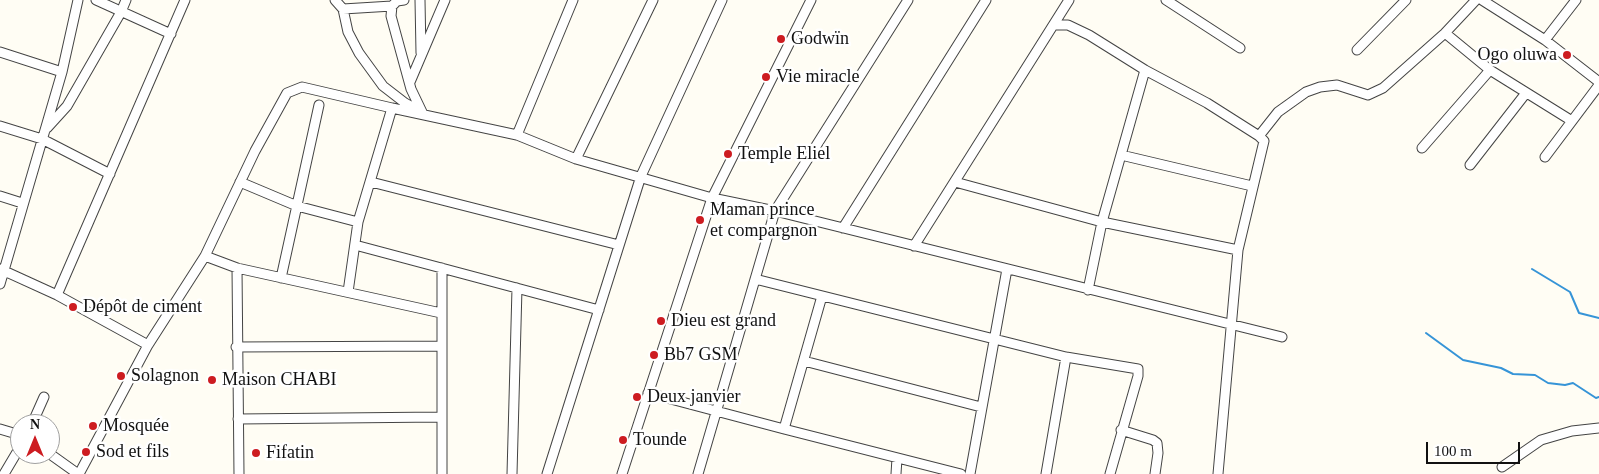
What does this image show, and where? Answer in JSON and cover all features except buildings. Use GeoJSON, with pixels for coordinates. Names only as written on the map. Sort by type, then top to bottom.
{"type":"FeatureCollection","features":[{"type":"Feature","properties":{"kind":"street"},"geometry":{"type":"LineString","coordinates":[[0,284],[2,270],[62,72],[78,0]]}},
{"type":"Feature","properties":{"kind":"street"},"geometry":{"type":"LineString","coordinates":[[96,0],[171,34]]}},
{"type":"Feature","properties":{"kind":"street"},"geometry":{"type":"LineString","coordinates":[[45,130],[66,106],[121,12],[126,0]]}},
{"type":"Feature","properties":{"kind":"street"},"geometry":{"type":"LineString","coordinates":[[57,296],[185,0]]}},
{"type":"Feature","properties":{"kind":"street"},"geometry":{"type":"LineString","coordinates":[[336,0],[343,9],[348,32],[359,53],[383,86],[404,107]]}},
{"type":"Feature","properties":{"kind":"street"},"geometry":{"type":"LineString","coordinates":[[343,9],[392,6],[404,0]]}},
{"type":"Feature","properties":{"kind":"street"},"geometry":{"type":"LineString","coordinates":[[420,0],[421,56]]}},
{"type":"Feature","properties":{"kind":"street"},"geometry":{"type":"LineString","coordinates":[[404,107],[421,56],[445,0]]}},
{"type":"Feature","properties":{"kind":"street"},"geometry":{"type":"LineString","coordinates":[[517,135],[573,0]]}},
{"type":"Feature","properties":{"kind":"street"},"geometry":{"type":"LineString","coordinates":[[576,159],[653,0]]}},
{"type":"Feature","properties":{"kind":"street"},"geometry":{"type":"LineString","coordinates":[[547,474],[640,176],[722,0]]}},
{"type":"Feature","properties":{"kind":"street"},"geometry":{"type":"LineString","coordinates":[[622,474],[712,198],[811,0]]}},
{"type":"Feature","properties":{"kind":"street"},"geometry":{"type":"LineString","coordinates":[[698,474],[775,211],[908,0]]}},
{"type":"Feature","properties":{"kind":"street"},"geometry":{"type":"LineString","coordinates":[[843,228],[986,0]]}},
{"type":"Feature","properties":{"kind":"street"},"geometry":{"type":"LineString","coordinates":[[914,246],[1070,0]]}},
{"type":"Feature","properties":{"kind":"street"},"geometry":{"type":"LineString","coordinates":[[1166,0],[1240,48]]}},
{"type":"Feature","properties":{"kind":"street"},"geometry":{"type":"LineString","coordinates":[[1357,50],[1406,0]]}},
{"type":"Feature","properties":{"kind":"street"},"geometry":{"type":"LineString","coordinates":[[1260,136],[1270,120],[1297,97],[1320,87],[1337,85],[1366,95],[1376,93],[1445,33],[1476,0]]}},
{"type":"Feature","properties":{"kind":"street"},"geometry":{"type":"LineString","coordinates":[[1482,0],[1545,40],[1599,84],[1545,157]]}},
{"type":"Feature","properties":{"kind":"street"},"geometry":{"type":"LineString","coordinates":[[1545,40],[1576,0]]}},
{"type":"Feature","properties":{"kind":"street"},"geometry":{"type":"LineString","coordinates":[[392,6],[391,16],[411,86],[424,114]]}},
{"type":"Feature","properties":{"kind":"street"},"geometry":{"type":"LineString","coordinates":[[1054,25],[1068,25],[1089,36],[1145,70],[1207,103],[1260,136],[1264,141],[1238,250],[1218,474]]}},
{"type":"Feature","properties":{"kind":"street"},"geometry":{"type":"LineString","coordinates":[[1445,33],[1490,70],[1572,121]]}},
{"type":"Feature","properties":{"kind":"street"},"geometry":{"type":"LineString","coordinates":[[0,52],[62,72]]}},
{"type":"Feature","properties":{"kind":"street"},"geometry":{"type":"LineString","coordinates":[[1088,290],[1102,222],[1145,70]]}},
{"type":"Feature","properties":{"kind":"street"},"geometry":{"type":"LineString","coordinates":[[1422,148],[1490,70]]}},
{"type":"Feature","properties":{"kind":"street"},"geometry":{"type":"LineString","coordinates":[[60,461],[78,474],[148,345],[205,256],[279,106],[287,93],[302,87],[392,108],[404,107],[424,114],[517,135],[576,159],[712,198],[775,211],[1282,337]]}},
{"type":"Feature","properties":{"kind":"street"},"geometry":{"type":"LineString","coordinates":[[1470,165],[1526,93]]}},
{"type":"Feature","properties":{"kind":"street"},"geometry":{"type":"LineString","coordinates":[[282,278],[320,105]]}},
{"type":"Feature","properties":{"kind":"street"},"geometry":{"type":"LineString","coordinates":[[348,292],[358,222],[392,108]]}},
{"type":"Feature","properties":{"kind":"street"},"geometry":{"type":"LineString","coordinates":[[0,126],[42,139],[110,174]]}},
{"type":"Feature","properties":{"kind":"street"},"geometry":{"type":"LineString","coordinates":[[1121,154],[1252,186]]}},
{"type":"Feature","properties":{"kind":"street"},"geometry":{"type":"LineString","coordinates":[[240,182],[297,206],[358,222]]}},
{"type":"Feature","properties":{"kind":"street"},"geometry":{"type":"LineString","coordinates":[[371,182],[619,245]]}},
{"type":"Feature","properties":{"kind":"street"},"geometry":{"type":"LineString","coordinates":[[955,182],[1102,222],[1238,250]]}},
{"type":"Feature","properties":{"kind":"street"},"geometry":{"type":"LineString","coordinates":[[0,196],[22,203]]}},
{"type":"Feature","properties":{"kind":"street"},"geometry":{"type":"LineString","coordinates":[[355,245],[599,310]]}},
{"type":"Feature","properties":{"kind":"street"},"geometry":{"type":"LineString","coordinates":[[205,256],[237,268],[440,313]]}},
{"type":"Feature","properties":{"kind":"street"},"geometry":{"type":"LineString","coordinates":[[237,268],[236,347],[239,474]]}},
{"type":"Feature","properties":{"kind":"street"},"geometry":{"type":"LineString","coordinates":[[442,268],[440,313],[442,474]]}},
{"type":"Feature","properties":{"kind":"street"},"geometry":{"type":"LineString","coordinates":[[970,474],[1007,269]]}},
{"type":"Feature","properties":{"kind":"street"},"geometry":{"type":"LineString","coordinates":[[2,270],[57,296],[148,345]]}},
{"type":"Feature","properties":{"kind":"street"},"geometry":{"type":"LineString","coordinates":[[755,279],[1066,357],[1138,369],[1138,376],[1121,430],[1110,474]]}},
{"type":"Feature","properties":{"kind":"street"},"geometry":{"type":"LineString","coordinates":[[512,474],[517,288]]}},
{"type":"Feature","properties":{"kind":"street"},"geometry":{"type":"LineString","coordinates":[[784,429],[822,296]]}},
{"type":"Feature","properties":{"kind":"street"},"geometry":{"type":"LineString","coordinates":[[236,347],[441,346]]}},
{"type":"Feature","properties":{"kind":"street"},"geometry":{"type":"LineString","coordinates":[[1046,474],[1066,357]]}},
{"type":"Feature","properties":{"kind":"street"},"geometry":{"type":"LineString","coordinates":[[804,361],[982,407]]}},
{"type":"Feature","properties":{"kind":"street"},"geometry":{"type":"LineString","coordinates":[[648,393],[961,474]]}},
{"type":"Feature","properties":{"kind":"street"},"geometry":{"type":"LineString","coordinates":[[36,414],[44,396]]}},
{"type":"Feature","properties":{"kind":"street"},"geometry":{"type":"LineString","coordinates":[[238,419],[441,417]]}},
{"type":"Feature","properties":{"kind":"street"},"geometry":{"type":"LineString","coordinates":[[1502,467],[1541,440],[1572,431],[1599,428]]}},
{"type":"Feature","properties":{"kind":"street"},"geometry":{"type":"LineString","coordinates":[[1121,430],[1154,440],[1157,443],[1158,453],[1155,474]]}},
{"type":"Feature","properties":{"kind":"street"},"geometry":{"type":"LineString","coordinates":[[896,474],[897,458]]}},
{"type":"Feature","properties":{"kind":"waterway"},"geometry":{"type":"LineString","coordinates":[[1532,269],[1570,292],[1579,313],[1599,318]]}},
{"type":"Feature","properties":{"kind":"waterway"},"geometry":{"type":"LineString","coordinates":[[1426,333],[1463,360],[1501,368],[1513,374],[1535,375],[1548,383],[1565,385],[1573,383],[1596,398],[1599,397]]}},
{"type":"Feature","properties":{"kind":"place","name":"Godwïn"},"geometry":{"type":"Point","coordinates":[781,39]}},
{"type":"Feature","properties":{"kind":"place","name":"Ogo oluwa"},"geometry":{"type":"Point","coordinates":[1567,55]}},
{"type":"Feature","properties":{"kind":"place","name":"Vie miracle"},"geometry":{"type":"Point","coordinates":[766,77]}},
{"type":"Feature","properties":{"kind":"place","name":"Temple Eliel"},"geometry":{"type":"Point","coordinates":[728,154]}},
{"type":"Feature","properties":{"kind":"place","name":"Maman prince et compargnon"},"geometry":{"type":"Point","coordinates":[700,220]}},
{"type":"Feature","properties":{"kind":"place","name":"Dépôt de ciment"},"geometry":{"type":"Point","coordinates":[73,307]}},
{"type":"Feature","properties":{"kind":"place","name":"Dieu est grand"},"geometry":{"type":"Point","coordinates":[661,321]}},
{"type":"Feature","properties":{"kind":"place","name":"Bb7 GSM"},"geometry":{"type":"Point","coordinates":[654,355]}},
{"type":"Feature","properties":{"kind":"place","name":"Solagnon"},"geometry":{"type":"Point","coordinates":[121,376]}},
{"type":"Feature","properties":{"kind":"place","name":"Maison CHABI"},"geometry":{"type":"Point","coordinates":[212,380]}},
{"type":"Feature","properties":{"kind":"place","name":"Deux janvier"},"geometry":{"type":"Point","coordinates":[637,397]}},
{"type":"Feature","properties":{"kind":"place","name":"Mosquée"},"geometry":{"type":"Point","coordinates":[93,426]}},
{"type":"Feature","properties":{"kind":"place","name":"Tounde"},"geometry":{"type":"Point","coordinates":[623,440]}},
{"type":"Feature","properties":{"kind":"place","name":"Sod et fils"},"geometry":{"type":"Point","coordinates":[86,452]}},
{"type":"Feature","properties":{"kind":"place","name":"Fifatin"},"geometry":{"type":"Point","coordinates":[256,453]}}]}
